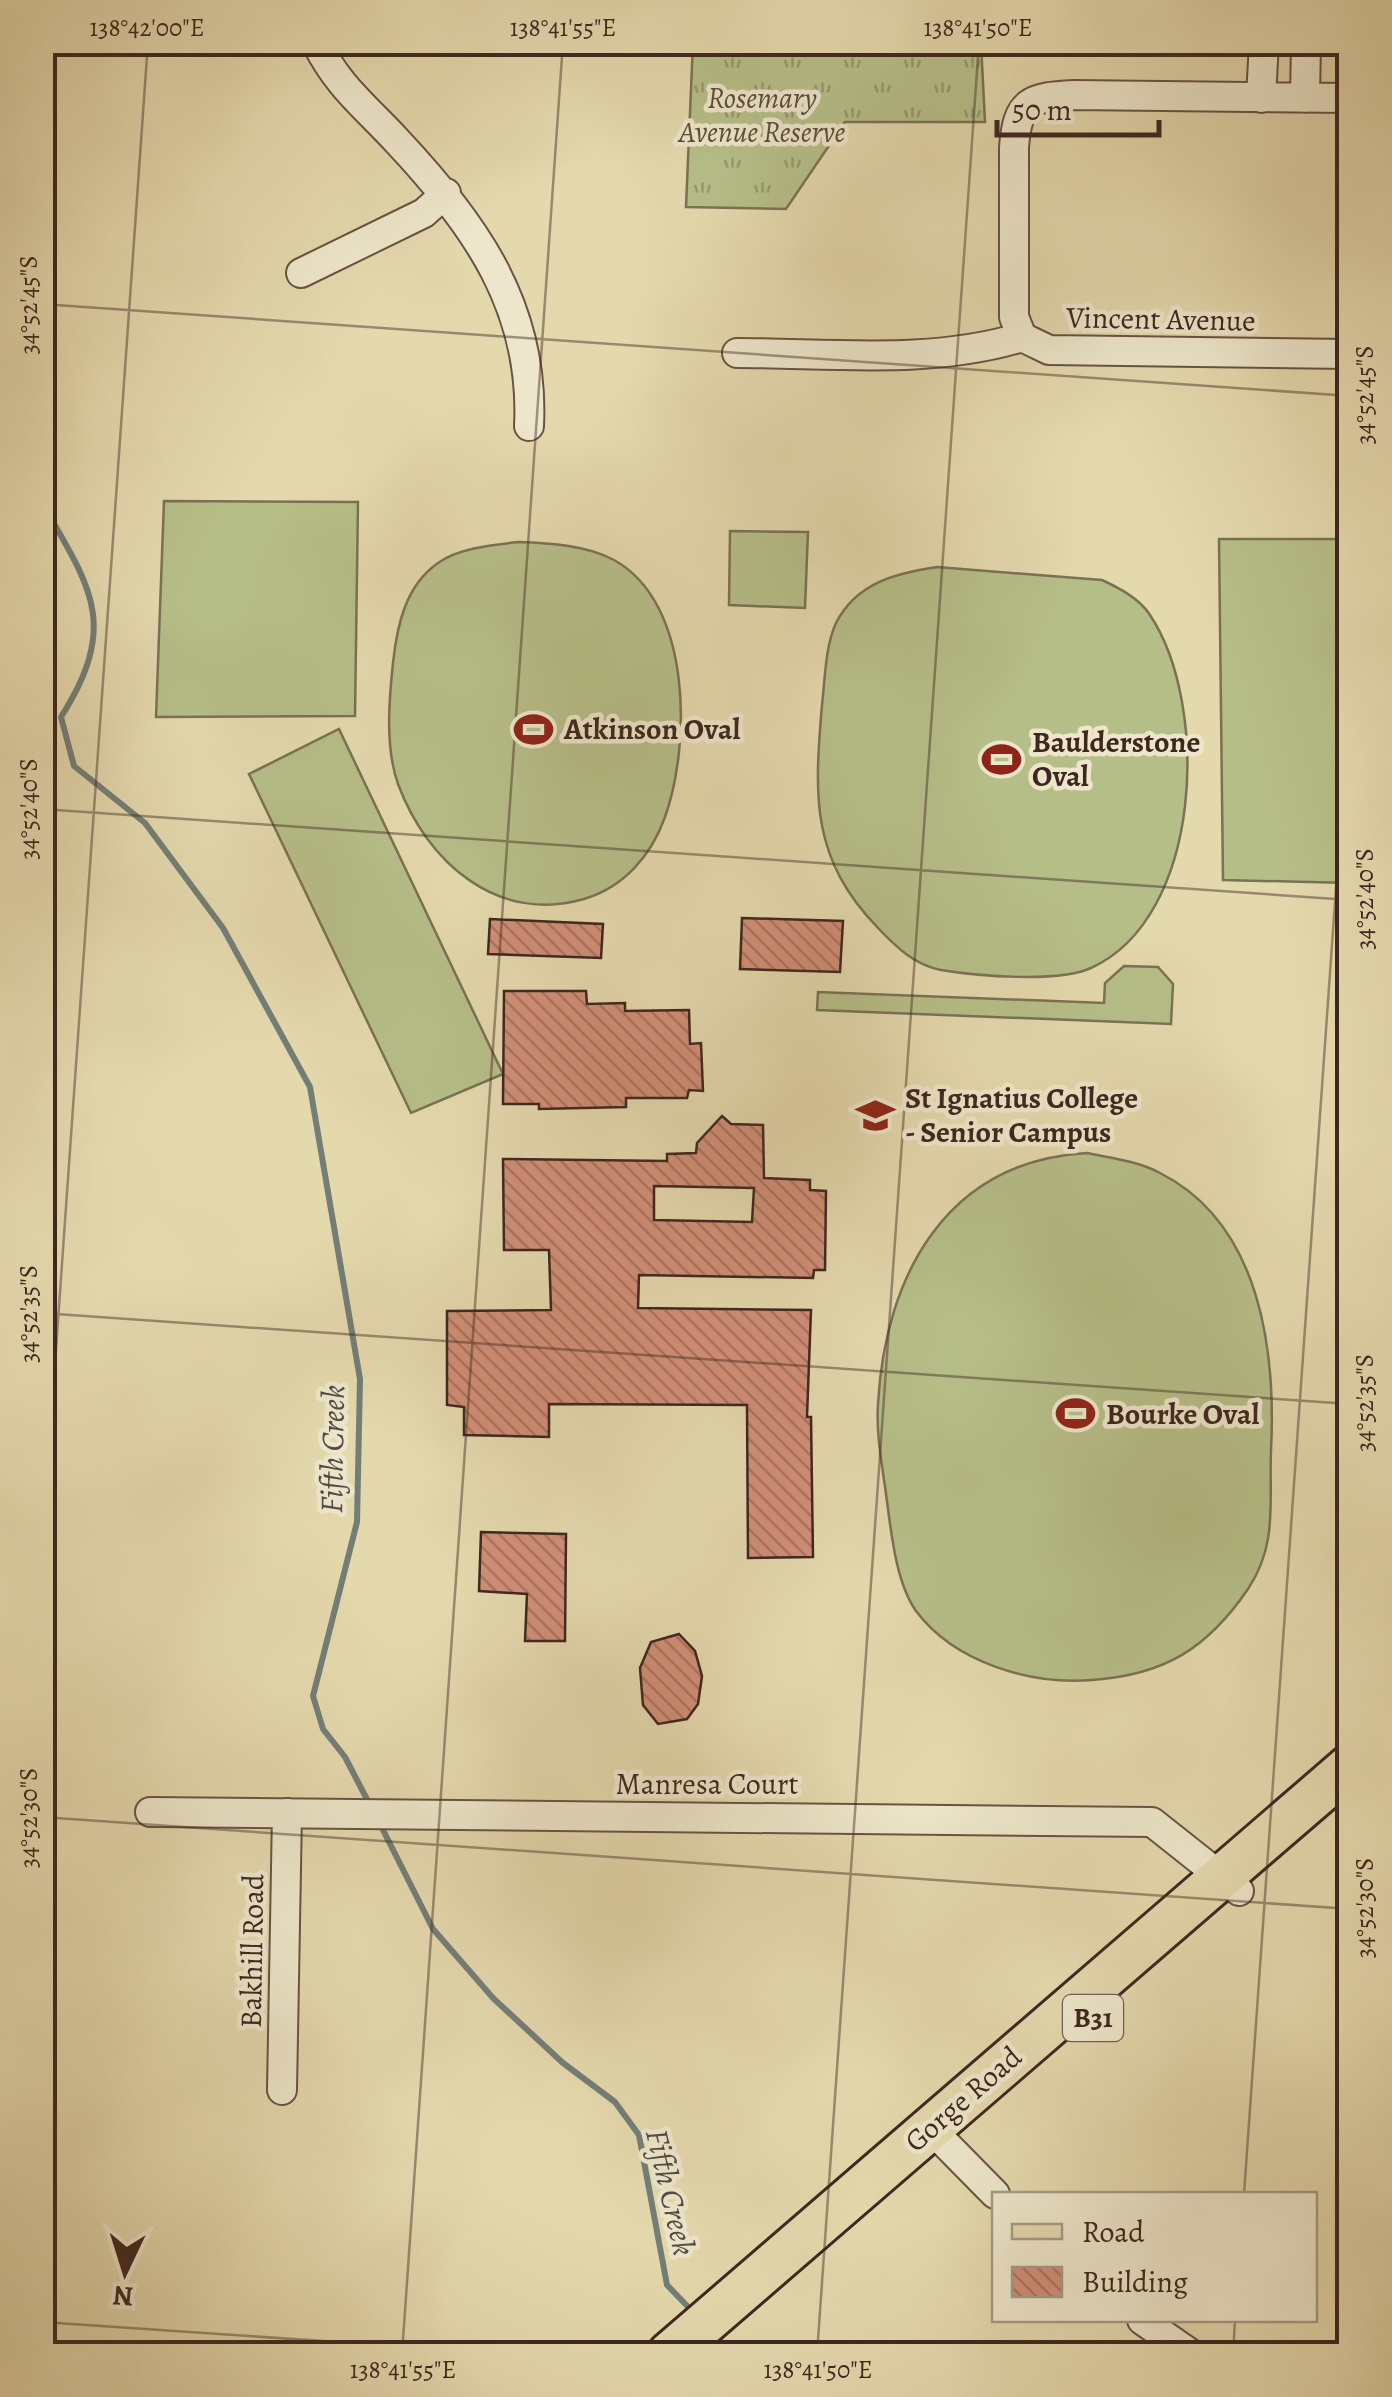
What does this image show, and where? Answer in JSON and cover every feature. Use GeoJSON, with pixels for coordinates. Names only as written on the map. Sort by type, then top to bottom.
{"type":"FeatureCollection","features":[{"type":"Feature","properties":{"kind":"main road","name":"Gorge Road"},"geometry":{"type":"LineString","coordinates":[[702,2339],[1231,1883],[1350,1766]]}},
{"type":"Feature","properties":{"kind":"main road","name":"Gorge Road"},"geometry":{"type":"LineString","coordinates":[[1231,1883],[1350,1797]]}},
{"type":"Feature","properties":{"kind":"street"},"geometry":{"type":"LineString","coordinates":[[316,42],[348,95],[466,218],[504,289],[529,376],[529,426]]}},
{"type":"Feature","properties":{"kind":"street"},"geometry":{"type":"LineString","coordinates":[[1261,98],[1264,42]]}},
{"type":"Feature","properties":{"kind":"street"},"geometry":{"type":"LineString","coordinates":[[1305,98],[1306,42]]}},
{"type":"Feature","properties":{"kind":"street"},"geometry":{"type":"LineString","coordinates":[[1022,337],[1014,317],[1014,148],[1016,125],[1026,105],[1039,97],[1056,96],[1350,98]]}},
{"type":"Feature","properties":{"kind":"street"},"geometry":{"type":"LineString","coordinates":[[301,273],[424,214],[446,193]]}},
{"type":"Feature","properties":{"kind":"street","name":"Vincent Avenue"},"geometry":{"type":"LineString","coordinates":[[736,352],[931,354],[986,348],[1022,337],[1048,350],[1350,354]]}},
{"type":"Feature","properties":{"kind":"street","name":"Manresa Court"},"geometry":{"type":"LineString","coordinates":[[150,1812],[1152,1822],[1231,1883]]}},
{"type":"Feature","properties":{"kind":"street","name":"Bakhill Road"},"geometry":{"type":"LineString","coordinates":[[282,2090],[287,1813]]}},
{"type":"Feature","properties":{"kind":"street"},"geometry":{"type":"LineString","coordinates":[[938,2136],[993,2192]]}},
{"type":"Feature","properties":{"kind":"street"},"geometry":{"type":"LineString","coordinates":[[1145,2322],[1192,2354]]}},
{"type":"Feature","properties":{"kind":"green space","name":"Rosemary Avenue Reserve"},"geometry":{"type":"Polygon","coordinates":[[[693,42],[981,43],[985,122],[845,122],[786,209],[686,207],[693,42]]]}},
{"type":"Feature","properties":{"kind":"green space"},"geometry":{"type":"Polygon","coordinates":[[[164,501],[358,502],[355,716],[156,717],[164,501]]]}},
{"type":"Feature","properties":{"kind":"green space"},"geometry":{"type":"Polygon","coordinates":[[[730,531],[808,532],[805,608],[729,605],[730,531]]]}},
{"type":"Feature","properties":{"kind":"green space"},"geometry":{"type":"Polygon","coordinates":[[[1219,539],[1349,539],[1349,883],[1223,880],[1219,539]]]}},
{"type":"Feature","properties":{"kind":"green space","name":"Atkinson Oval"},"geometry":{"type":"Polygon","coordinates":[[[518,542],[592,551],[614,560],[640,580],[659,608],[678,677],[679,752],[665,817],[652,845],[612,887],[584,899],[552,904],[522,903],[495,894],[469,880],[447,861],[411,812],[398,784],[390,739],[393,663],[410,595],[427,572],[456,554],[518,542]]]}},
{"type":"Feature","properties":{"kind":"green space","name":"Baulderstone Oval"},"geometry":{"type":"Polygon","coordinates":[[[937,567],[1102,580],[1145,609],[1169,654],[1182,701],[1187,753],[1185,806],[1175,858],[1156,904],[1128,942],[1091,968],[1077,973],[1017,977],[941,970],[923,964],[893,943],[857,903],[829,852],[822,826],[818,769],[832,632],[845,609],[867,589],[893,577],[937,567]]]}},
{"type":"Feature","properties":{"kind":"green space"},"geometry":{"type":"Polygon","coordinates":[[[339,729],[503,1074],[411,1113],[249,774],[339,729]]]}},
{"type":"Feature","properties":{"kind":"green space"},"geometry":{"type":"Polygon","coordinates":[[[1124,966],[1158,967],[1173,984],[1171,1024],[817,1010],[818,992],[1104,1003],[1105,983],[1124,966]]]}},
{"type":"Feature","properties":{"kind":"green space","name":"Bourke Oval"},"geometry":{"type":"Polygon","coordinates":[[[1087,1153],[1152,1169],[1194,1195],[1221,1224],[1241,1257],[1265,1333],[1270,1373],[1271,1505],[1268,1539],[1258,1572],[1232,1610],[1200,1643],[1141,1672],[1069,1681],[1020,1674],[973,1657],[932,1629],[916,1611],[903,1585],[895,1554],[878,1415],[883,1357],[894,1312],[910,1270],[932,1233],[961,1202],[996,1178],[1038,1161],[1087,1153]]]}},
{"type":"Feature","properties":{"kind":"building"},"geometry":{"type":"Polygon","coordinates":[[[742,918],[843,921],[840,972],[740,969],[742,918]]]}},
{"type":"Feature","properties":{"kind":"building"},"geometry":{"type":"Polygon","coordinates":[[[490,919],[603,924],[601,958],[488,954],[490,919]]]}},
{"type":"Feature","properties":{"kind":"building"},"geometry":{"type":"Polygon","coordinates":[[[504,991],[586,991],[587,1004],[625,1003],[625,1011],[689,1010],[690,1044],[701,1043],[703,1091],[689,1090],[687,1098],[626,1098],[626,1107],[539,1109],[539,1104],[503,1104],[504,991]]]}},
{"type":"Feature","properties":{"kind":"building"},"geometry":{"type":"Polygon","coordinates":[[[722,1116],[731,1124],[763,1125],[764,1178],[810,1180],[810,1190],[826,1191],[825,1270],[814,1270],[813,1278],[639,1275],[638,1308],[811,1310],[807,1417],[811,1417],[813,1557],[748,1558],[747,1405],[549,1404],[549,1437],[464,1435],[464,1407],[447,1405],[447,1311],[551,1310],[549,1250],[504,1250],[503,1159],[667,1161],[667,1154],[696,1153],[697,1143],[722,1116]],[[654,1186],[654,1220],[752,1222],[754,1188],[654,1186]]]}},
{"type":"Feature","properties":{"kind":"building"},"geometry":{"type":"Polygon","coordinates":[[[481,1532],[566,1534],[565,1641],[525,1641],[527,1594],[479,1591],[481,1532]]]}},
{"type":"Feature","properties":{"kind":"building"},"geometry":{"type":"Polygon","coordinates":[[[679,1634],[695,1651],[702,1676],[698,1704],[687,1719],[658,1724],[643,1705],[640,1668],[651,1642],[679,1634]]]}},
{"type":"Feature","properties":{"kind":"waterway","name":"Fifth Creek"},"geometry":{"type":"LineString","coordinates":[[42,503],[74,560],[92,608],[90,657],[61,717],[74,766],[145,823],[223,928],[310,1087],[360,1379],[357,1522],[313,1696],[323,1729],[345,1757],[371,1807]]}},
{"type":"Feature","properties":{"kind":"waterway","name":"Fifth Creek"},"geometry":{"type":"LineString","coordinates":[[379,1822],[433,1929],[493,1998],[563,2063],[615,2102],[639,2135],[667,2285],[693,2312]]}},
{"type":"Feature","properties":{"kind":"waterway","name":"Fifth Creek"},"geometry":{"type":"LineString","coordinates":[[715,2336],[732,2354]]}},
{"type":"Feature","properties":{"kind":"place","name":"Atkinson Oval"},"geometry":{"type":"Point","coordinates":[534,729]}},
{"type":"Feature","properties":{"kind":"place","name":"Baulderstone Oval"},"geometry":{"type":"Point","coordinates":[1002,759]}},
{"type":"Feature","properties":{"kind":"place","name":"St Ignatius College - Senior Campus"},"geometry":{"type":"Point","coordinates":[875,1115]}},
{"type":"Feature","properties":{"kind":"place","name":"Bourke Oval"},"geometry":{"type":"Point","coordinates":[1076,1414]}}]}
